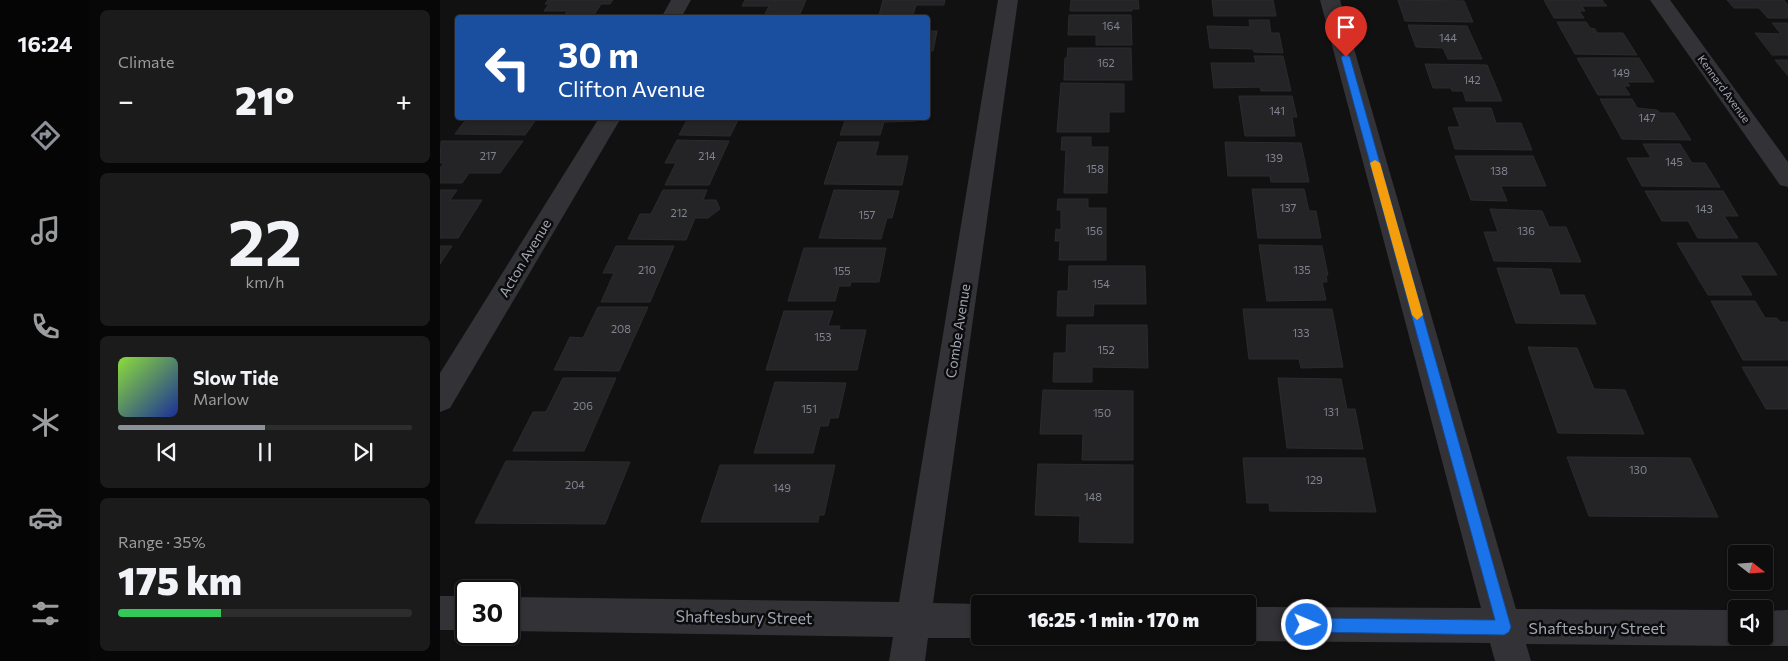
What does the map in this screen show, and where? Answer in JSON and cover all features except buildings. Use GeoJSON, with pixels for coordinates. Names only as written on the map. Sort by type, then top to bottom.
{"type":"FeatureCollection","features":[{"type":"Feature","properties":{"kind":"street"},"geometry":{"type":"LineString","coordinates":[[673,15],[681,0]]}},
{"type":"Feature","properties":{"kind":"street","name":"Combe Avenue"},"geometry":{"type":"LineString","coordinates":[[906,661],[1008,0]]}},
{"type":"Feature","properties":{"kind":"street"},"geometry":{"type":"LineString","coordinates":[[1330,0],[1513,661]]}},
{"type":"Feature","properties":{"kind":"street","name":"Kennard Avenue"},"geometry":{"type":"LineString","coordinates":[[1660,0],[1788,179]]}},
{"type":"Feature","properties":{"kind":"street","name":"Acton Avenue"},"geometry":{"type":"LineString","coordinates":[[440,399],[609,120]]}},
{"type":"Feature","properties":{"kind":"street"},"geometry":{"type":"LineString","coordinates":[[440,613],[455,613]]}},
{"type":"Feature","properties":{"kind":"street","name":"Shaftesbury Street"},"geometry":{"type":"LineString","coordinates":[[520,614],[971,621]]}},
{"type":"Feature","properties":{"kind":"street","name":"Shaftesbury Street"},"geometry":{"type":"LineString","coordinates":[[1256,624],[1728,628]]}},
{"type":"Feature","properties":{"kind":"street"},"geometry":{"type":"LineString","coordinates":[[1773,628],[1788,628]]}},
{"type":"Feature","properties":{"kind":"slow traffic"},"geometry":{"type":"LineString","coordinates":[[1375,163],[1417,315]]}},
{"type":"Feature","properties":{"kind":"route"},"geometry":{"type":"LineString","coordinates":[[1307,625],[1504,627],[1346,57]]}}]}
